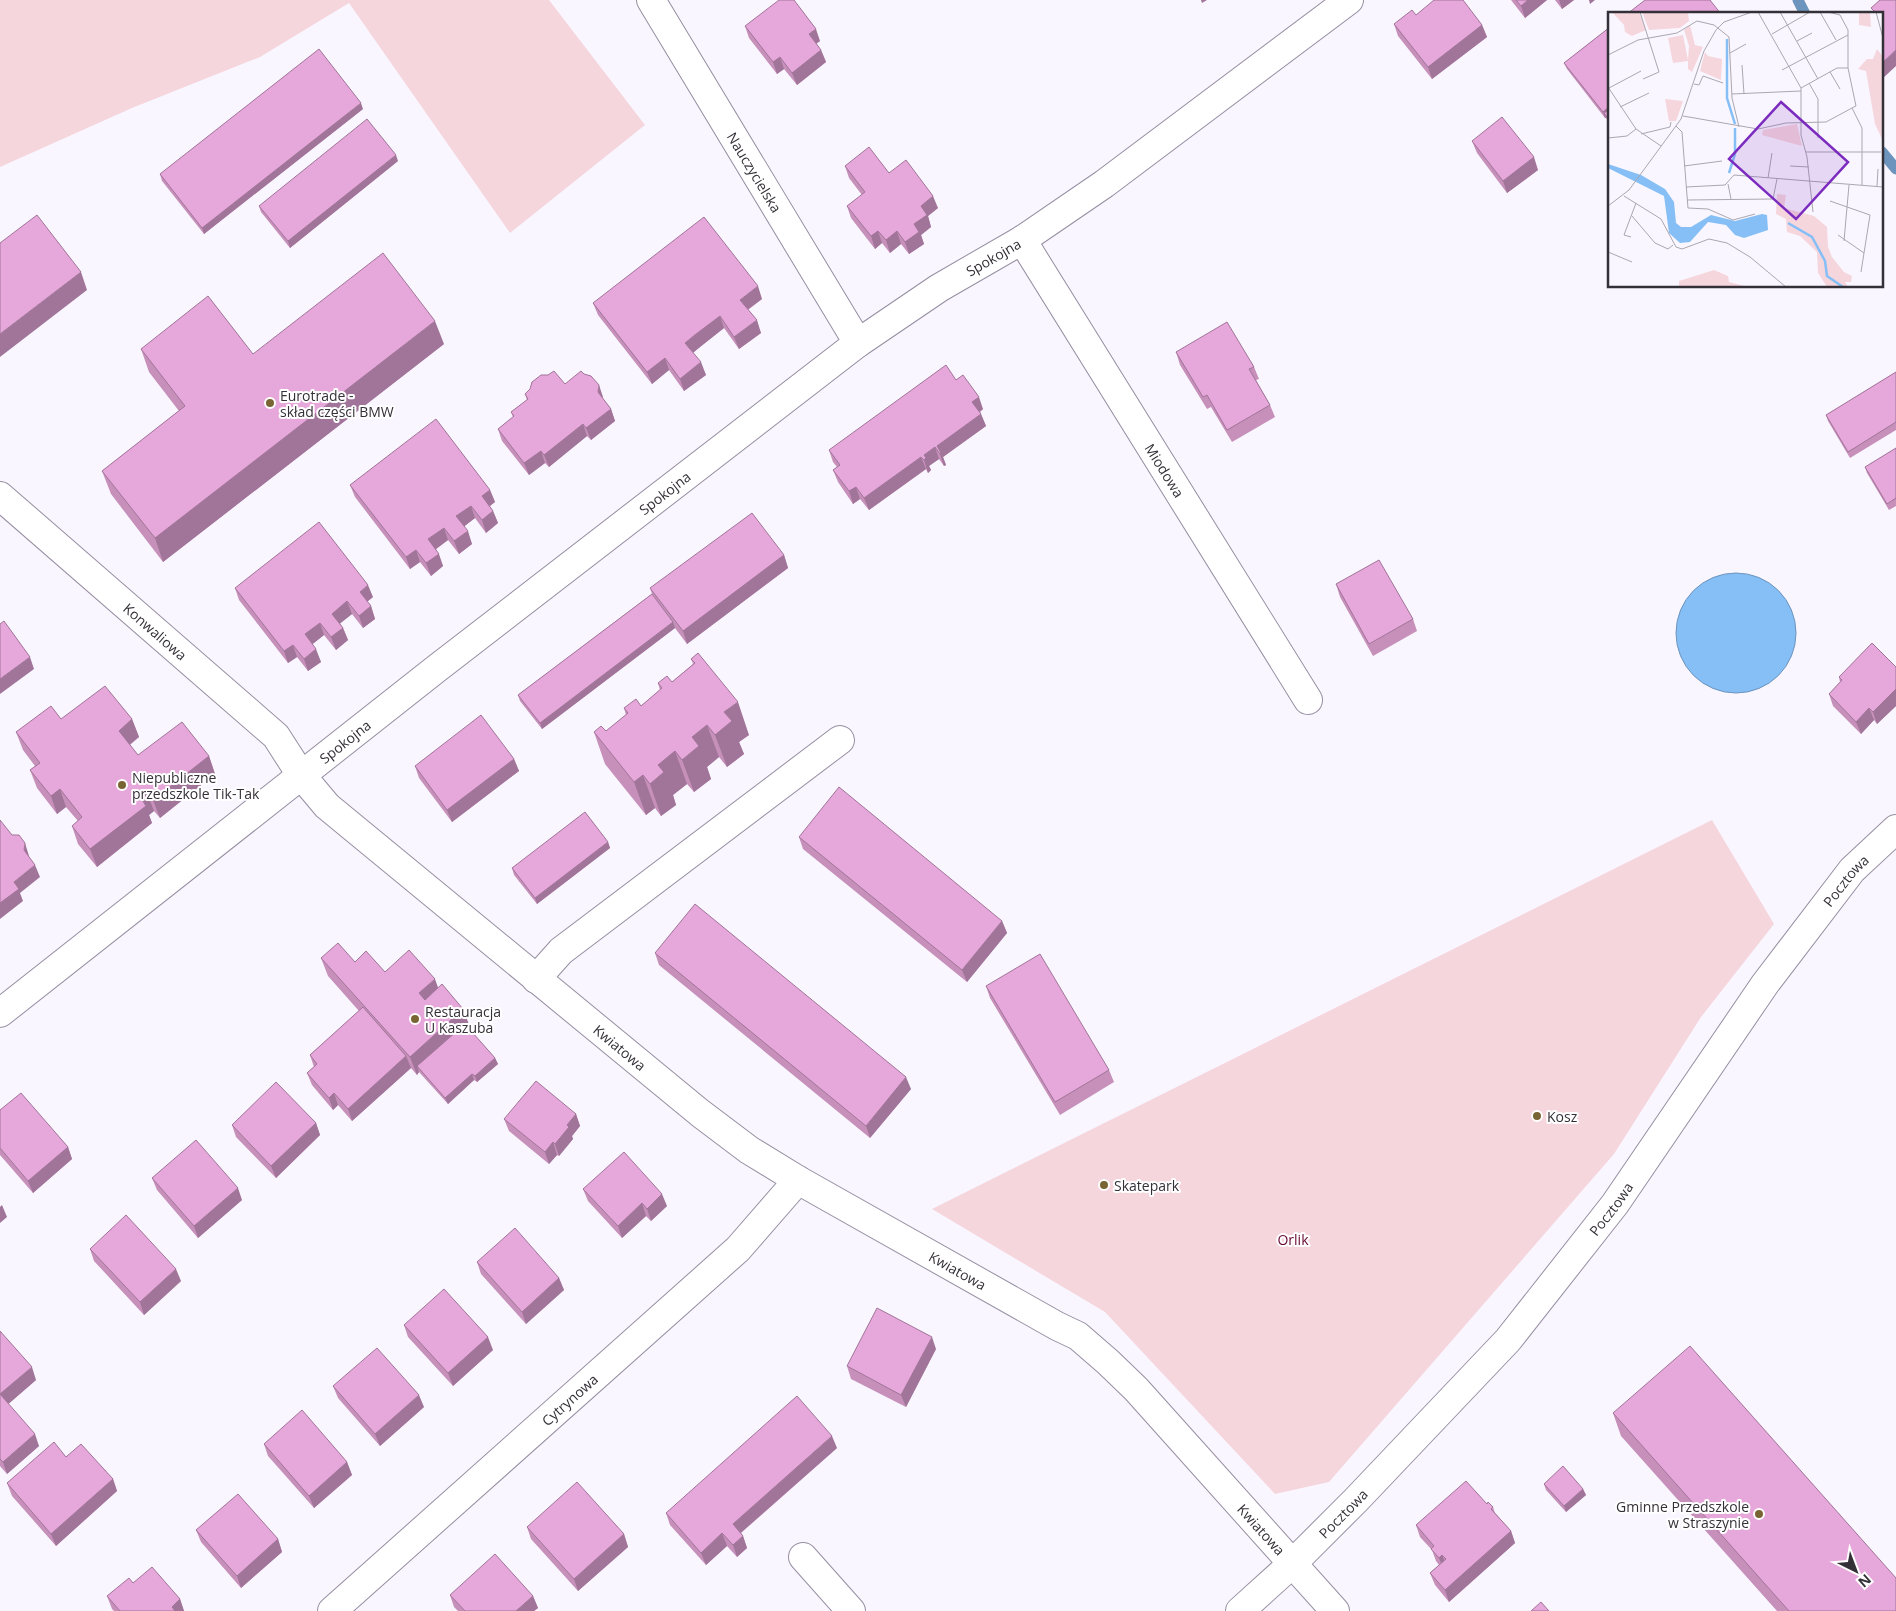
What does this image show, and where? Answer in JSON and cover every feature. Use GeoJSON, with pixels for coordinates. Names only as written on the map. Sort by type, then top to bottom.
{"type":"FeatureCollection","features":[{"type":"Feature","properties":{"kind":"street","name":"Nauczycielska"},"geometry":{"type":"LineString","coordinates":[[652,0],[858,343]]}},
{"type":"Feature","properties":{"kind":"street","name":"Spokojna"},"geometry":{"type":"LineString","coordinates":[[0,1014],[301,775],[858,343],[939,288],[1022,240],[1104,184],[1349,0]]}},
{"type":"Feature","properties":{"kind":"street","name":"Miodowa"},"geometry":{"type":"LineString","coordinates":[[1022,240],[1308,700]]}},
{"type":"Feature","properties":{"kind":"street","name":"Konwaliowa"},"geometry":{"type":"LineString","coordinates":[[0,496],[276,736],[301,775]]}},
{"type":"Feature","properties":{"kind":"street"},"geometry":{"type":"LineString","coordinates":[[536,979],[561,951],[840,740]]}},
{"type":"Feature","properties":{"kind":"street","name":"Kwiatowa"},"geometry":{"type":"LineString","coordinates":[[301,775],[327,806],[700,1113],[749,1150],[798,1180],[1048,1322],[1078,1336],[1136,1389],[1335,1611]]}},
{"type":"Feature","properties":{"kind":"street","name":"Pocztowa"},"geometry":{"type":"LineString","coordinates":[[1240,1611],[1293,1563],[1413,1441],[1508,1340],[1615,1204],[1765,984],[1852,870],[1896,829]]}},
{"type":"Feature","properties":{"kind":"street","name":"Cytrynowa"},"geometry":{"type":"LineString","coordinates":[[332,1611],[738,1249],[798,1180]]}},
{"type":"Feature","properties":{"kind":"street"},"geometry":{"type":"LineString","coordinates":[[803,1557],[850,1611]]}},
{"type":"Feature","properties":{"kind":"green space"},"geometry":{"type":"Polygon","coordinates":[[[0,0],[549,0],[645,125],[510,233],[349,3],[260,57],[132,108],[0,167],[0,0]]]}},
{"type":"Feature","properties":{"kind":"green space","name":"Orlik"},"geometry":{"type":"Polygon","coordinates":[[[1712,820],[1774,924],[1701,1017],[1614,1154],[1329,1482],[1275,1494],[1105,1312],[932,1209],[1712,820]]]}},
{"type":"Feature","properties":{"kind":"water"},"geometry":{"type":"Polygon","coordinates":[[[1736,573],[1759,577],[1779,590],[1792,610],[1796,633],[1792,656],[1779,676],[1759,689],[1736,693],[1713,689],[1693,676],[1680,656],[1676,633],[1680,610],[1693,590],[1713,577],[1736,573]]]}},
{"type":"Feature","properties":{"kind":"building"},"geometry":{"type":"Polygon","coordinates":[[[779,0],[794,0],[816,29],[809,34],[821,50],[792,73],[780,57],[773,62],[745,26],[779,0]]]}},
{"type":"Feature","properties":{"kind":"building"},"geometry":{"type":"Polygon","coordinates":[[[1434,0],[1463,0],[1482,25],[1428,67],[1394,24],[1412,10],[1416,15],[1434,0]]]}},
{"type":"Feature","properties":{"kind":"building"},"geometry":{"type":"Polygon","coordinates":[[[1516,0],[1528,0],[1521,6],[1516,0]]]}},
{"type":"Feature","properties":{"kind":"building"},"geometry":{"type":"Polygon","coordinates":[[[1645,0],[1710,0],[1719,12],[1630,12],[1645,0]]]}},
{"type":"Feature","properties":{"kind":"building"},"geometry":{"type":"Polygon","coordinates":[[[1880,0],[1896,0],[1896,50],[1884,61],[1884,12],[1873,12],[1871,8],[1880,0]]]}},
{"type":"Feature","properties":{"kind":"building"},"geometry":{"type":"Polygon","coordinates":[[[1608,29],[1608,108],[1603,112],[1564,63],[1608,29]]]}},
{"type":"Feature","properties":{"kind":"building"},"geometry":{"type":"Polygon","coordinates":[[[319,49],[361,103],[202,228],[160,174],[319,49]]]}},
{"type":"Feature","properties":{"kind":"building"},"geometry":{"type":"Polygon","coordinates":[[[1608,110],[1608,118],[1604,113],[1608,110]]]}},
{"type":"Feature","properties":{"kind":"building"},"geometry":{"type":"Polygon","coordinates":[[[1502,117],[1534,157],[1503,181],[1472,141],[1502,117]]]}},
{"type":"Feature","properties":{"kind":"building"},"geometry":{"type":"Polygon","coordinates":[[[367,119],[396,155],[288,241],[259,206],[367,119]]]}},
{"type":"Feature","properties":{"kind":"building"},"geometry":{"type":"Polygon","coordinates":[[[869,147],[889,173],[906,160],[933,196],[921,206],[927,215],[914,224],[919,232],[905,242],[897,231],[886,240],[878,231],[871,236],[847,206],[865,192],[845,166],[869,147]]]}},
{"type":"Feature","properties":{"kind":"building"},"geometry":{"type":"Polygon","coordinates":[[[37,215],[81,272],[0,334],[0,243],[37,215]]]}},
{"type":"Feature","properties":{"kind":"building"},"geometry":{"type":"Polygon","coordinates":[[[704,217],[758,286],[740,300],[757,320],[734,337],[720,316],[696,334],[685,343],[701,362],[680,379],[665,358],[647,372],[593,303],[704,217]]]}},
{"type":"Feature","properties":{"kind":"building","name":"Eurotrade - skład części BMW"},"geometry":{"type":"Polygon","coordinates":[[[383,253],[435,321],[155,538],[102,471],[185,406],[141,349],[208,296],[253,354],[383,253]]]}},
{"type":"Feature","properties":{"kind":"building"},"geometry":{"type":"Polygon","coordinates":[[[1227,322],[1254,367],[1249,369],[1270,405],[1227,430],[1207,395],[1203,397],[1176,352],[1227,322]]]}},
{"type":"Feature","properties":{"kind":"building"},"geometry":{"type":"Polygon","coordinates":[[[946,365],[956,380],[963,375],[979,397],[972,402],[981,414],[937,446],[940,454],[935,447],[924,455],[926,458],[924,460],[921,457],[864,498],[856,487],[849,491],[833,470],[840,465],[829,450],[946,365]]]}},
{"type":"Feature","properties":{"kind":"building"},"geometry":{"type":"Polygon","coordinates":[[[554,371],[565,384],[581,371],[591,376],[599,385],[598,392],[611,409],[586,428],[583,424],[544,455],[541,451],[524,463],[498,429],[514,416],[511,412],[528,399],[525,394],[530,389],[532,382],[541,375],[548,375],[554,371]]]}},
{"type":"Feature","properties":{"kind":"building"},"geometry":{"type":"Polygon","coordinates":[[[1896,372],[1896,422],[1848,452],[1826,415],[1896,372]]]}},
{"type":"Feature","properties":{"kind":"building"},"geometry":{"type":"Polygon","coordinates":[[[436,419],[490,490],[482,496],[493,511],[482,520],[471,506],[456,516],[468,531],[454,541],[444,528],[428,539],[439,554],[426,563],[416,550],[406,557],[350,485],[436,419]]]}},
{"type":"Feature","properties":{"kind":"building"},"geometry":{"type":"Polygon","coordinates":[[[1896,448],[1896,498],[1887,504],[1865,467],[1896,448]]]}},
{"type":"Feature","properties":{"kind":"building"},"geometry":{"type":"Polygon","coordinates":[[[752,513],[784,555],[683,631],[650,588],[752,513]]]}},
{"type":"Feature","properties":{"kind":"building"},"geometry":{"type":"Polygon","coordinates":[[[319,522],[368,585],[360,592],[371,606],[359,616],[347,601],[332,614],[343,628],[331,637],[320,623],[305,634],[316,649],[304,659],[293,645],[284,651],[235,588],[319,522]]]}},
{"type":"Feature","properties":{"kind":"building"},"geometry":{"type":"Polygon","coordinates":[[[1379,560],[1413,619],[1369,644],[1336,584],[1379,560]]]}},
{"type":"Feature","properties":{"kind":"building"},"geometry":{"type":"Polygon","coordinates":[[[652,594],[673,622],[540,723],[518,695],[652,594]]]}},
{"type":"Feature","properties":{"kind":"building"},"geometry":{"type":"Polygon","coordinates":[[[4,621],[30,657],[0,679],[0,624],[4,621]]]}},
{"type":"Feature","properties":{"kind":"building"},"geometry":{"type":"Polygon","coordinates":[[[1872,643],[1896,667],[1896,689],[1873,712],[1869,708],[1856,722],[1829,694],[1842,680],[1839,677],[1872,643]]]}},
{"type":"Feature","properties":{"kind":"building"},"geometry":{"type":"Polygon","coordinates":[[[698,653],[738,702],[724,712],[732,721],[715,735],[707,725],[692,737],[699,746],[682,760],[675,751],[658,765],[664,772],[650,784],[643,775],[634,782],[594,732],[601,726],[606,731],[628,713],[624,708],[636,699],[641,706],[662,688],[658,683],[667,676],[672,682],[695,663],[691,659],[698,653]]]}},
{"type":"Feature","properties":{"kind":"building","name":"Niepubliczne przedszkole Tik-Tak"},"geometry":{"type":"Polygon","coordinates":[[[105,686],[132,719],[119,731],[138,755],[182,722],[209,756],[153,800],[147,793],[141,798],[146,806],[90,849],[72,826],[82,817],[60,789],[51,796],[30,770],[40,763],[16,732],[51,706],[61,719],[105,686]]]}},
{"type":"Feature","properties":{"kind":"building"},"geometry":{"type":"Polygon","coordinates":[[[481,715],[514,759],[447,810],[415,766],[481,715]]]}},
{"type":"Feature","properties":{"kind":"building"},"geometry":{"type":"Polygon","coordinates":[[[839,787],[1002,921],[962,970],[799,837],[839,787]]]}},
{"type":"Feature","properties":{"kind":"building"},"geometry":{"type":"Polygon","coordinates":[[[585,812],[608,842],[535,898],[512,868],[585,812]]]}},
{"type":"Feature","properties":{"kind":"building"},"geometry":{"type":"Polygon","coordinates":[[[0,820],[12,835],[19,835],[25,843],[24,850],[35,865],[14,882],[19,889],[0,903],[0,820]]]}},
{"type":"Feature","properties":{"kind":"building"},"geometry":{"type":"Polygon","coordinates":[[[695,904],[906,1077],[866,1126],[655,953],[695,904]]]}},
{"type":"Feature","properties":{"kind":"building","name":"Restauracja U Kaszuba"},"geometry":{"type":"Polygon","coordinates":[[[338,943],[355,962],[366,951],[385,972],[409,950],[435,979],[419,993],[425,1000],[442,984],[463,1009],[410,1057],[321,958],[338,943]]]}},
{"type":"Feature","properties":{"kind":"building"},"geometry":{"type":"Polygon","coordinates":[[[1040,954],[1109,1070],[1055,1102],[986,986],[1040,954]]]}},
{"type":"Feature","properties":{"kind":"building"},"geometry":{"type":"Polygon","coordinates":[[[363,1007],[406,1056],[348,1109],[334,1093],[329,1098],[307,1073],[317,1064],[310,1055],[363,1007]]]}},
{"type":"Feature","properties":{"kind":"building"},"geometry":{"type":"Polygon","coordinates":[[[465,1024],[495,1058],[475,1076],[472,1074],[445,1098],[417,1066],[465,1024]]]}},
{"type":"Feature","properties":{"kind":"building"},"geometry":{"type":"Polygon","coordinates":[[[536,1081],[576,1114],[567,1125],[569,1127],[555,1144],[553,1142],[545,1152],[504,1119],[536,1081]]]}},
{"type":"Feature","properties":{"kind":"building"},"geometry":{"type":"Polygon","coordinates":[[[276,1082],[316,1123],[271,1166],[232,1125],[276,1082]]]}},
{"type":"Feature","properties":{"kind":"building"},"geometry":{"type":"Polygon","coordinates":[[[21,1093],[68,1147],[28,1181],[0,1148],[0,1110],[21,1093]]]}},
{"type":"Feature","properties":{"kind":"building"},"geometry":{"type":"Polygon","coordinates":[[[196,1140],[238,1188],[194,1226],[152,1178],[196,1140]]]}},
{"type":"Feature","properties":{"kind":"building"},"geometry":{"type":"Polygon","coordinates":[[[624,1152],[662,1194],[647,1209],[642,1203],[618,1226],[583,1189],[624,1152]]]}},
{"type":"Feature","properties":{"kind":"building"},"geometry":{"type":"Polygon","coordinates":[[[126,1215],[176,1269],[140,1302],[90,1249],[126,1215]]]}},
{"type":"Feature","properties":{"kind":"building"},"geometry":{"type":"Polygon","coordinates":[[[515,1228],[559,1278],[522,1312],[477,1262],[515,1228]]]}},
{"type":"Feature","properties":{"kind":"building"},"geometry":{"type":"Polygon","coordinates":[[[444,1289],[488,1337],[448,1373],[404,1325],[444,1289]]]}},
{"type":"Feature","properties":{"kind":"building"},"geometry":{"type":"Polygon","coordinates":[[[877,1308],[932,1337],[901,1395],[847,1366],[877,1308]]]}},
{"type":"Feature","properties":{"kind":"building"},"geometry":{"type":"Polygon","coordinates":[[[0,1331],[32,1367],[0,1394],[0,1331]]]}},
{"type":"Feature","properties":{"kind":"building","name":"Gminne Przedszkole w Straszynie"},"geometry":{"type":"Polygon","coordinates":[[[1690,1346],[1896,1578],[1896,1611],[1789,1611],[1613,1413],[1690,1346]]]}},
{"type":"Feature","properties":{"kind":"building"},"geometry":{"type":"Polygon","coordinates":[[[377,1348],[419,1395],[375,1434],[333,1386],[377,1348]]]}},
{"type":"Feature","properties":{"kind":"building"},"geometry":{"type":"Polygon","coordinates":[[[0,1394],[35,1434],[3,1462],[0,1459],[0,1394]]]}},
{"type":"Feature","properties":{"kind":"building"},"geometry":{"type":"Polygon","coordinates":[[[797,1396],[832,1436],[733,1524],[743,1536],[733,1545],[722,1533],[701,1553],[666,1513],[797,1396]]]}},
{"type":"Feature","properties":{"kind":"building"},"geometry":{"type":"Polygon","coordinates":[[[302,1410],[347,1462],[309,1496],[264,1444],[302,1410]]]}},
{"type":"Feature","properties":{"kind":"building"},"geometry":{"type":"Polygon","coordinates":[[[54,1442],[66,1457],[81,1444],[113,1479],[51,1534],[7,1483],[54,1442]]]}},
{"type":"Feature","properties":{"kind":"building"},"geometry":{"type":"Polygon","coordinates":[[[1563,1466],[1583,1489],[1564,1506],[1544,1484],[1563,1466]]]}},
{"type":"Feature","properties":{"kind":"building"},"geometry":{"type":"Polygon","coordinates":[[[1466,1481],[1487,1504],[1488,1502],[1493,1507],[1491,1509],[1511,1531],[1445,1590],[1430,1573],[1446,1559],[1442,1555],[1439,1558],[1431,1549],[1434,1546],[1416,1525],[1466,1481]]]}},
{"type":"Feature","properties":{"kind":"building"},"geometry":{"type":"Polygon","coordinates":[[[577,1482],[624,1534],[574,1579],[527,1527],[577,1482]]]}},
{"type":"Feature","properties":{"kind":"building"},"geometry":{"type":"Polygon","coordinates":[[[238,1494],[278,1539],[237,1576],[196,1530],[238,1494]]]}},
{"type":"Feature","properties":{"kind":"building"},"geometry":{"type":"Polygon","coordinates":[[[495,1554],[533,1596],[516,1611],[465,1611],[450,1595],[495,1554]]]}},
{"type":"Feature","properties":{"kind":"building"},"geometry":{"type":"Polygon","coordinates":[[[152,1567],[180,1599],[172,1607],[175,1611],[120,1611],[107,1596],[129,1578],[133,1583],[152,1567]]]}},
{"type":"Feature","properties":{"kind":"building"},"geometry":{"type":"Polygon","coordinates":[[[1541,1602],[1549,1611],[1531,1611],[1541,1602]]]}},
{"type":"Feature","properties":{"kind":"waterway"},"geometry":{"type":"LineString","coordinates":[[1798,0],[1804,12]]}},
{"type":"Feature","properties":{"kind":"waterway"},"geometry":{"type":"LineString","coordinates":[[1884,154],[1896,169]]}},
{"type":"Feature","properties":{"kind":"place","name":"Eurotrade - skład części BMW"},"geometry":{"type":"Point","coordinates":[270,403]}},
{"type":"Feature","properties":{"kind":"place","name":"Niepubliczne przedszkole Tik-Tak"},"geometry":{"type":"Point","coordinates":[122,785]}},
{"type":"Feature","properties":{"kind":"place","name":"Restauracja U Kaszuba"},"geometry":{"type":"Point","coordinates":[415,1019]}},
{"type":"Feature","properties":{"kind":"place","name":"Kosz"},"geometry":{"type":"Point","coordinates":[1537,1116]}},
{"type":"Feature","properties":{"kind":"place","name":"Skatepark"},"geometry":{"type":"Point","coordinates":[1104,1185]}},
{"type":"Feature","properties":{"kind":"place","name":"Gminne Przedszkole w Straszynie"},"geometry":{"type":"Point","coordinates":[1759,1514]}}]}
